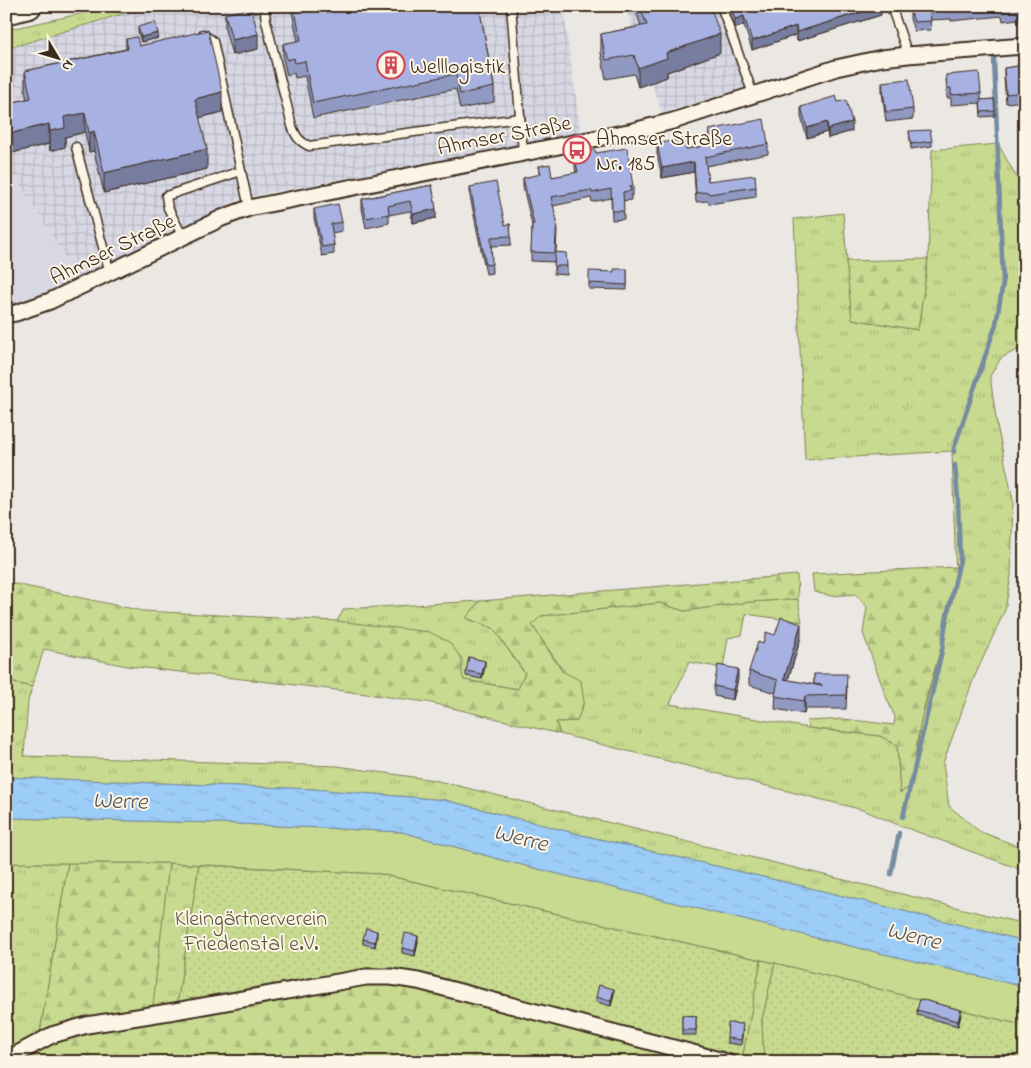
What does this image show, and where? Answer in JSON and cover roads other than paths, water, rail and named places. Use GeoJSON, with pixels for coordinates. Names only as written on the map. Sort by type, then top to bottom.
{"type":"FeatureCollection","features":[{"type":"Feature","properties":{"kind":"highway"},"geometry":{"type":"LineString","coordinates":[[6,12],[29,6]]}},
{"type":"Feature","properties":{"kind":"street","name":"Ahmser Straße"},"geometry":{"type":"LineString","coordinates":[[6,315],[50,301],[222,218],[250,208],[673,121],[836,68],[882,58],[1025,46]]}},
{"type":"Feature","properties":{"kind":"street"},"geometry":{"type":"LineString","coordinates":[[6,1060],[52,1035],[87,1025],[184,1010],[366,977],[391,977],[418,981],[702,1058],[727,1062]]}},
{"type":"Feature","properties":{"kind":"lane"},"geometry":{"type":"LineString","coordinates":[[267,6],[266,21],[292,126],[295,136],[309,146],[520,118]]}},
{"type":"Feature","properties":{"kind":"lane"},"geometry":{"type":"LineString","coordinates":[[511,6],[523,152]]}},
{"type":"Feature","properties":{"kind":"lane"},"geometry":{"type":"LineString","coordinates":[[721,6],[753,94]]}},
{"type":"Feature","properties":{"kind":"lane"},"geometry":{"type":"LineString","coordinates":[[891,6],[908,55]]}},
{"type":"Feature","properties":{"kind":"lane"},"geometry":{"type":"LineString","coordinates":[[192,34],[201,32],[213,41],[250,208]]}},
{"type":"Feature","properties":{"kind":"lane"},"geometry":{"type":"LineString","coordinates":[[76,147],[110,273]]}},
{"type":"Feature","properties":{"kind":"lane"},"geometry":{"type":"LineString","coordinates":[[182,237],[175,219],[168,208],[166,196],[241,171]]}},
{"type":"Feature","properties":{"kind":"water","name":"Werre"},"geometry":{"type":"Polygon","coordinates":[[[6,777],[313,789],[445,800],[586,836],[806,887],[1025,941],[1025,987],[829,941],[502,860],[402,832],[219,823],[6,818],[6,777]]]}},
{"type":"Feature","properties":{"kind":"waterway"},"geometry":{"type":"LineString","coordinates":[[954,452],[996,324],[1003,283],[994,59]]}},
{"type":"Feature","properties":{"kind":"waterway"},"geometry":{"type":"LineString","coordinates":[[903,817],[942,651],[946,620],[960,560],[955,465]]}},
{"type":"Feature","properties":{"kind":"waterway"},"geometry":{"type":"LineString","coordinates":[[891,874],[899,833]]}},
{"type":"Feature","properties":{"kind":"place","name":"Welllogistik"},"geometry":{"type":"Point","coordinates":[391,65]}},
{"type":"Feature","properties":{"kind":"place","name":"Ahmser Straße Nr. 185"},"geometry":{"type":"Point","coordinates":[577,150]}},
{"type":"Feature","properties":{"kind":"park label","name":"Kleingärtnerverein Friedenstal e.V."},"geometry":{"type":"Point","coordinates":[251,930]}}]}
